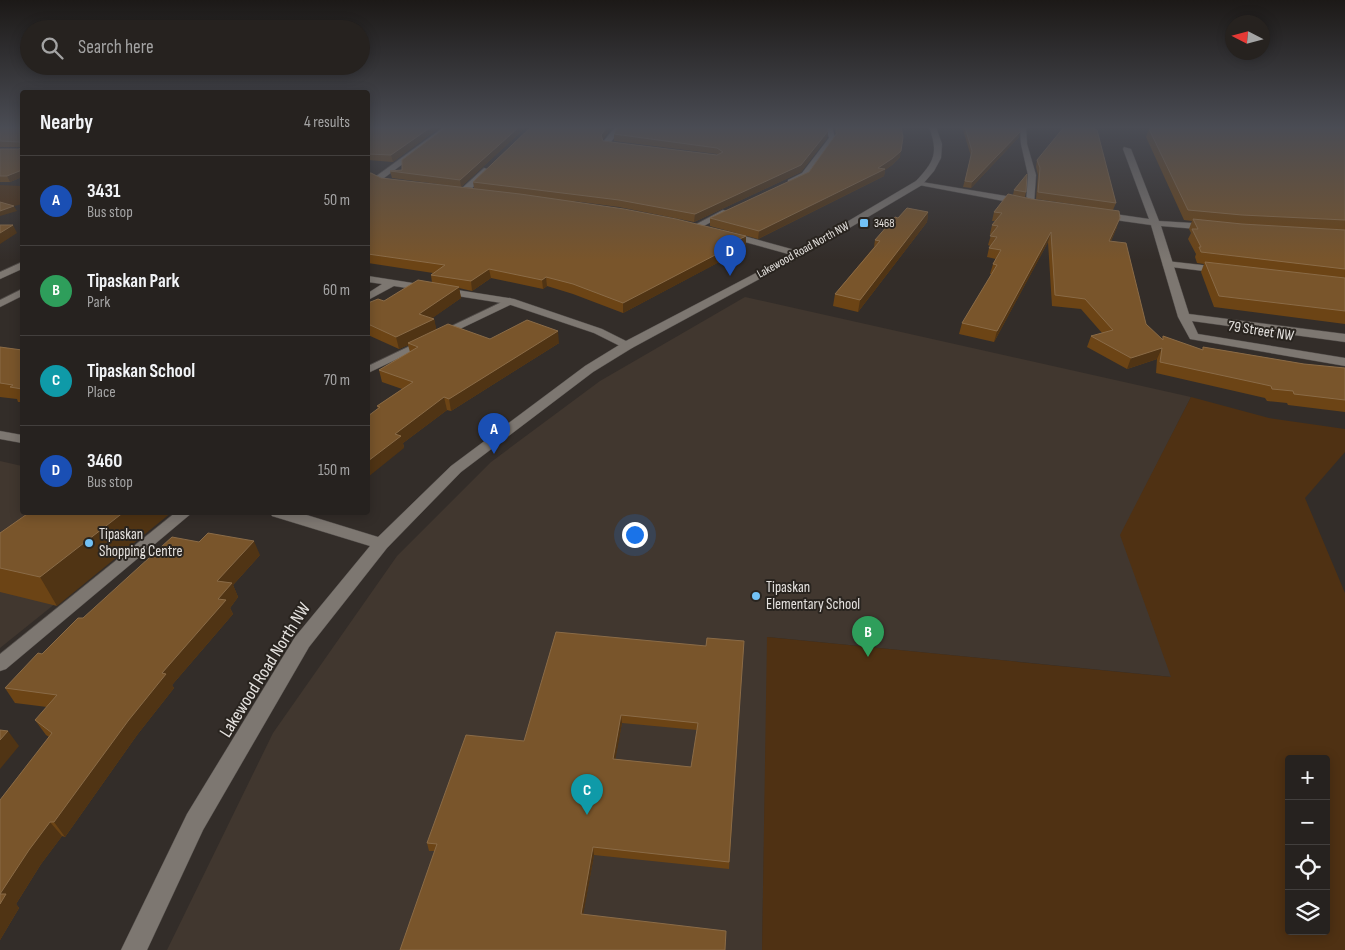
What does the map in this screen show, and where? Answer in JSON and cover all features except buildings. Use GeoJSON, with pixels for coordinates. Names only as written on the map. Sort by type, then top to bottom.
{"type":"FeatureCollection","features":[{"type":"Feature","properties":{"kind":"street"},"geometry":{"type":"LineString","coordinates":[[388,171],[378,179],[383,182],[403,184]]}},
{"type":"Feature","properties":{"kind":"street","name":"Lakewood Road North NW"},"geometry":{"type":"LineString","coordinates":[[134,950],[195,822],[302,642],[381,544],[456,469],[538,405],[589,369],[628,345],[799,254],[919,183],[929,171]]}},
{"type":"Feature","properties":{"kind":"street","name":"79 Street NW"},"geometry":{"type":"LineString","coordinates":[[1135,171],[1155,223],[1166,264],[1184,317],[1194,337],[1345,362]]}},
{"type":"Feature","properties":{"kind":"street"},"geometry":{"type":"LineString","coordinates":[[919,183],[1033,204]]}},
{"type":"Feature","properties":{"kind":"street"},"geometry":{"type":"LineString","coordinates":[[1096,214],[1155,223],[1220,228]]}},
{"type":"Feature","properties":{"kind":"street"},"geometry":{"type":"LineString","coordinates":[[691,226],[799,254]]}},
{"type":"Feature","properties":{"kind":"street"},"geometry":{"type":"LineString","coordinates":[[0,276],[20,266]]}},
{"type":"Feature","properties":{"kind":"street"},"geometry":{"type":"LineString","coordinates":[[370,278],[510,300],[598,331],[628,345]]}},
{"type":"Feature","properties":{"kind":"street"},"geometry":{"type":"LineString","coordinates":[[370,296],[393,282]]}},
{"type":"Feature","properties":{"kind":"street"},"geometry":{"type":"LineString","coordinates":[[0,304],[20,293]]}},
{"type":"Feature","properties":{"kind":"street","name":"79 Street NW"},"geometry":{"type":"LineString","coordinates":[[1184,317],[1345,338]]}},
{"type":"Feature","properties":{"kind":"street"},"geometry":{"type":"LineString","coordinates":[[0,434],[20,439]]}},
{"type":"Feature","properties":{"kind":"street"},"geometry":{"type":"LineString","coordinates":[[288,515],[381,544]]}},
{"type":"Feature","properties":{"kind":"lane"},"geometry":{"type":"LineString","coordinates":[[463,192],[485,171]]}},
{"type":"Feature","properties":{"kind":"lane"},"geometry":{"type":"LineString","coordinates":[[780,187],[806,175],[809,171]]}},
{"type":"Feature","properties":{"kind":"lane"},"geometry":{"type":"LineString","coordinates":[[1031,171],[1033,204]]}},
{"type":"Feature","properties":{"kind":"lane"},"geometry":{"type":"LineString","coordinates":[[691,226],[738,207]]}},
{"type":"Feature","properties":{"kind":"lane"},"geometry":{"type":"LineString","coordinates":[[1166,264],[1229,271]]}},
{"type":"Feature","properties":{"kind":"lane"},"geometry":{"type":"LineString","coordinates":[[370,369],[510,300]]}},
{"type":"Feature","properties":{"kind":"lane"},"geometry":{"type":"LineString","coordinates":[[0,664],[182,515]]}},
{"type":"Feature","properties":{"kind":"shaded area"},"geometry":{"type":"Polygon","coordinates":[[[0,185],[20,186],[20,205],[0,210],[0,185]]]}},
{"type":"Feature","properties":{"kind":"shaded area","name":"Tipaskan Elementary School"},"geometry":{"type":"Polygon","coordinates":[[[745,297],[1191,397],[1121,535],[1172,677],[768,637],[762,950],[167,950],[273,733],[397,556],[491,462],[600,381],[745,297]]]}},
{"type":"Feature","properties":{"kind":"shaded area"},"geometry":{"type":"Polygon","coordinates":[[[1191,397],[1269,418],[1345,429],[1345,452],[1305,498],[1345,593],[1345,950],[762,950],[767,637],[1171,677],[1120,535],[1191,397]]]}},
{"type":"Feature","properties":{"kind":"shaded area"},"geometry":{"type":"Polygon","coordinates":[[[0,461],[20,466],[20,515],[166,515],[0,648],[0,461]]]}},
{"type":"Feature","properties":{"kind":"place","name":"3468"},"geometry":{"type":"Point","coordinates":[864,223]}},
{"type":"Feature","properties":{"kind":"place","name":"3460"},"geometry":{"type":"Point","coordinates":[730,276]}},
{"type":"Feature","properties":{"kind":"place","name":"3431"},"geometry":{"type":"Point","coordinates":[494,454]}},
{"type":"Feature","properties":{"kind":"place","name":"Tipaskan Shopping Centre"},"geometry":{"type":"Point","coordinates":[89,543]}},
{"type":"Feature","properties":{"kind":"place","name":"Tipaskan Elementary School"},"geometry":{"type":"Point","coordinates":[756,596]}},
{"type":"Feature","properties":{"kind":"place","name":"Tipaskan Park"},"geometry":{"type":"Point","coordinates":[868,657]}},
{"type":"Feature","properties":{"kind":"place","name":"Tipaskan School"},"geometry":{"type":"Point","coordinates":[587,815]}}]}
